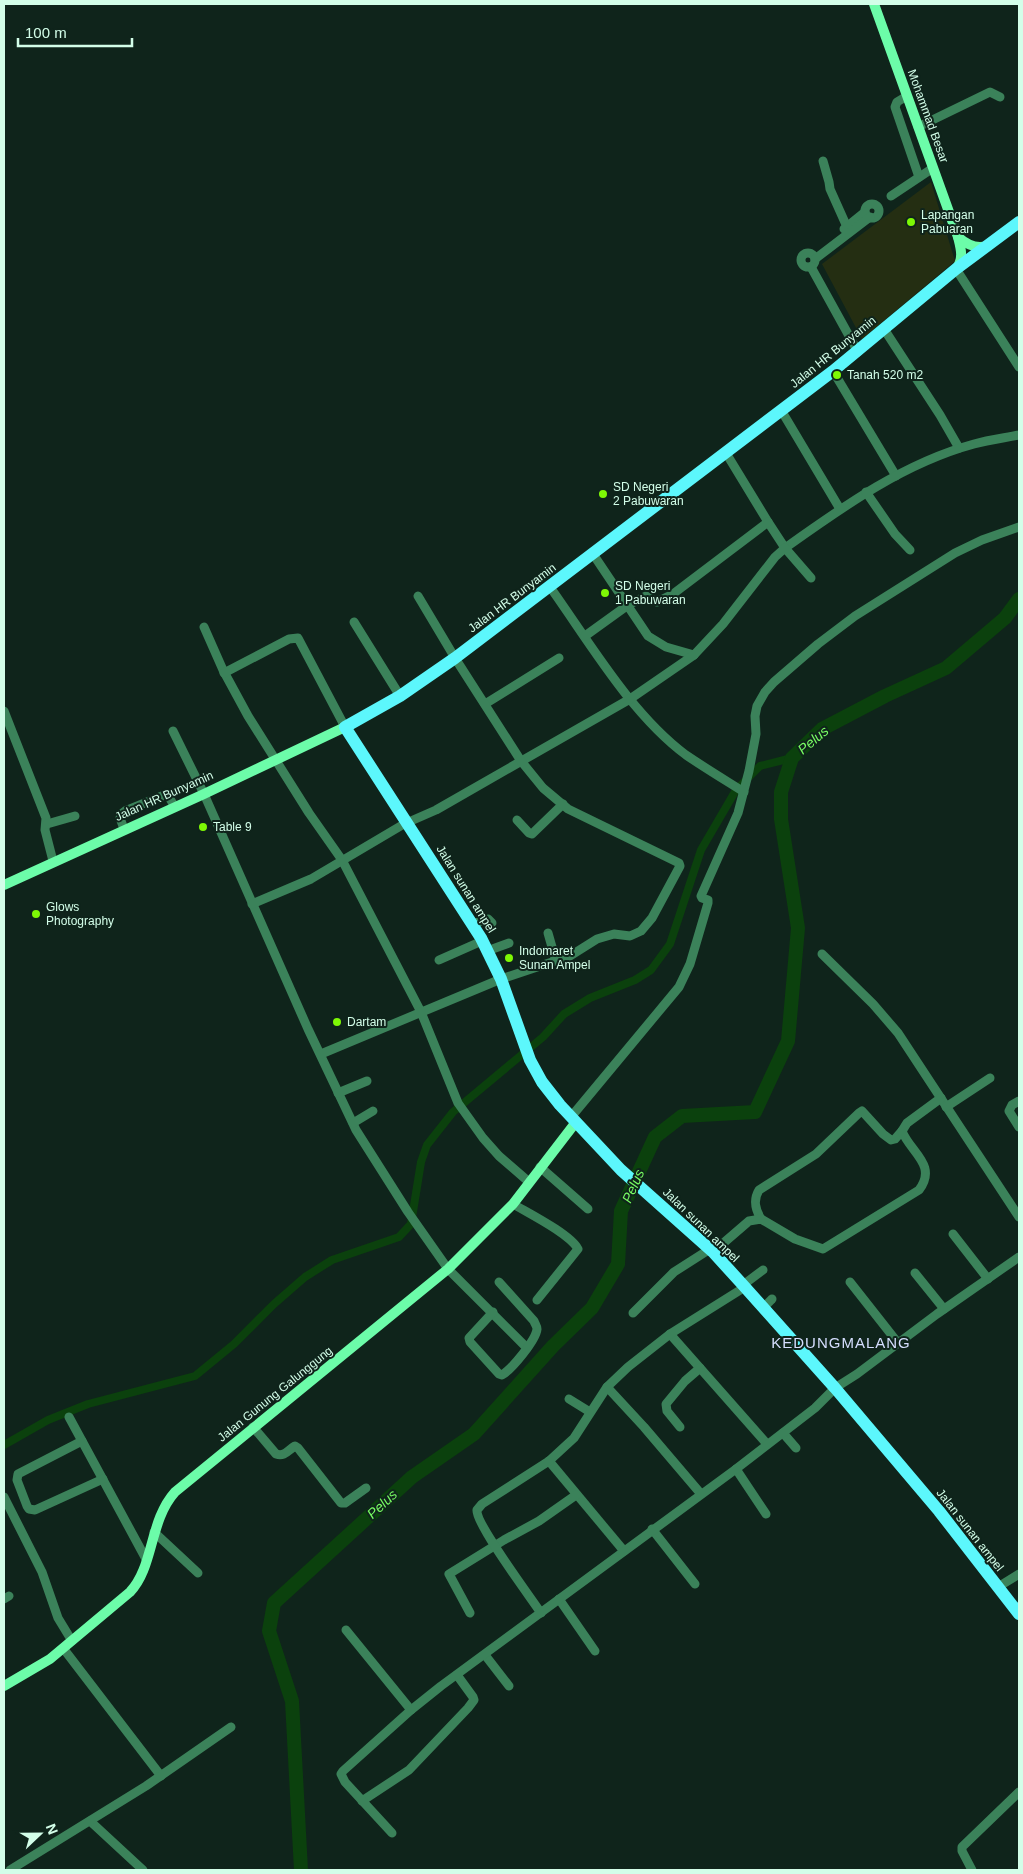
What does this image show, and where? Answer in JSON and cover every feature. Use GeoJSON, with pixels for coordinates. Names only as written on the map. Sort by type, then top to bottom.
{"type":"FeatureCollection","features":[{"type":"Feature","properties":{"kind":"main road","name":"Jalan HR Bunyamin"},"geometry":{"type":"LineString","coordinates":[[345,727],[400,696],[455,658],[550,587],[858,352],[956,269],[1019,222]]}},
{"type":"Feature","properties":{"kind":"main road","name":"Jalan sunan ampel"},"geometry":{"type":"LineString","coordinates":[[345,727],[485,946],[501,979],[530,1060],[542,1082],[573,1120],[621,1170],[711,1251],[744,1286],[768,1303],[835,1388],[939,1511],[1019,1614]]}},
{"type":"Feature","properties":{"kind":"street","name":"Mohammad Besar"},"geometry":{"type":"LineString","coordinates":[[874,4],[958,237]]}},
{"type":"Feature","properties":{"kind":"street"},"geometry":{"type":"LineString","coordinates":[[918,126],[990,92],[1000,97]]}},
{"type":"Feature","properties":{"kind":"street"},"geometry":{"type":"LineString","coordinates":[[907,96],[897,102],[895,107],[919,177]]}},
{"type":"Feature","properties":{"kind":"street"},"geometry":{"type":"LineString","coordinates":[[823,161],[830,182],[830,189],[847,227]]}},
{"type":"Feature","properties":{"kind":"street"},"geometry":{"type":"LineString","coordinates":[[891,196],[933,168]]}},
{"type":"Feature","properties":{"kind":"street"},"geometry":{"type":"LineString","coordinates":[[867,215],[812,260],[847,227],[867,215]]}},
{"type":"Feature","properties":{"kind":"street"},"geometry":{"type":"LineString","coordinates":[[958,237],[968,244],[979,247],[990,244]]}},
{"type":"Feature","properties":{"kind":"street"},"geometry":{"type":"LineString","coordinates":[[958,237],[961,263],[956,269],[1019,368]]}},
{"type":"Feature","properties":{"kind":"street"},"geometry":{"type":"LineString","coordinates":[[812,260],[858,352]]}},
{"type":"Feature","properties":{"kind":"street"},"geometry":{"type":"LineString","coordinates":[[884,329],[959,448]]}},
{"type":"Feature","properties":{"kind":"street"},"geometry":{"type":"LineString","coordinates":[[833,371],[896,476]]}},
{"type":"Feature","properties":{"kind":"street"},"geometry":{"type":"LineString","coordinates":[[781,410],[840,509]]}},
{"type":"Feature","properties":{"kind":"street"},"geometry":{"type":"LineString","coordinates":[[252,904],[311,879],[407,823],[436,810],[630,699],[694,655],[723,624],[785,548],[866,492],[896,476],[959,448],[976,443],[1019,436]]}},
{"type":"Feature","properties":{"kind":"street"},"geometry":{"type":"LineString","coordinates":[[726,453],[785,548],[811,578]]}},
{"type":"Feature","properties":{"kind":"street"},"geometry":{"type":"LineString","coordinates":[[866,492],[895,534],[910,550]]}},
{"type":"Feature","properties":{"kind":"street"},"geometry":{"type":"LineString","coordinates":[[585,636],[628,605],[646,596],[657,602],[663,600],[768,522]]}},
{"type":"Feature","properties":{"kind":"street"},"geometry":{"type":"LineString","coordinates":[[573,1120],[681,984],[690,964],[708,903],[708,900],[701,896],[738,813],[756,734],[755,716],[757,706],[765,692],[818,644],[855,616],[948,556],[982,540],[1019,527]]}},
{"type":"Feature","properties":{"kind":"street"},"geometry":{"type":"LineString","coordinates":[[593,554],[648,636],[666,647],[694,655]]}},
{"type":"Feature","properties":{"kind":"street"},"geometry":{"type":"LineString","coordinates":[[550,587],[630,699],[649,721],[686,755],[744,792]]}},
{"type":"Feature","properties":{"kind":"street"},"geometry":{"type":"LineString","coordinates":[[321,1054],[501,979],[570,956],[597,939],[614,934],[630,936],[641,932],[652,918],[680,866],[677,862],[568,809],[543,788],[521,761],[418,596]]}},
{"type":"Feature","properties":{"kind":"street"},"geometry":{"type":"LineString","coordinates":[[354,622],[400,696]]}},
{"type":"Feature","properties":{"kind":"street"},"geometry":{"type":"LineString","coordinates":[[204,627],[224,673],[248,716],[309,813],[342,860],[421,1012],[458,1103],[499,1156],[529,1182]]}},
{"type":"Feature","properties":{"kind":"street"},"geometry":{"type":"LineString","coordinates":[[224,673],[290,640],[298,638],[345,727]]}},
{"type":"Feature","properties":{"kind":"street"},"geometry":{"type":"LineString","coordinates":[[485,704],[559,658]]}},
{"type":"Feature","properties":{"kind":"street"},"geometry":{"type":"LineString","coordinates":[[4,711],[46,818],[45,830],[53,861]]}},
{"type":"Feature","properties":{"kind":"street","name":"Jalan HR Bunyamin"},"geometry":{"type":"LineString","coordinates":[[4,885],[53,861],[204,794],[345,727]]}},
{"type":"Feature","properties":{"kind":"street"},"geometry":{"type":"LineString","coordinates":[[173,731],[204,794],[308,1029],[353,1122],[408,1212],[448,1269],[527,1348]]}},
{"type":"Feature","properties":{"kind":"street"},"geometry":{"type":"LineString","coordinates":[[124,829],[120,816],[125,811],[168,794],[175,807]]}},
{"type":"Feature","properties":{"kind":"street"},"geometry":{"type":"LineString","coordinates":[[517,820],[529,833],[534,833],[562,804]]}},
{"type":"Feature","properties":{"kind":"street"},"geometry":{"type":"LineString","coordinates":[[47,824],[75,816]]}},
{"type":"Feature","properties":{"kind":"street"},"geometry":{"type":"LineString","coordinates":[[472,924],[488,918],[492,923]]}},
{"type":"Feature","properties":{"kind":"street"},"geometry":{"type":"LineString","coordinates":[[548,933],[556,961]]}},
{"type":"Feature","properties":{"kind":"street"},"geometry":{"type":"LineString","coordinates":[[439,960],[485,946],[509,943]]}},
{"type":"Feature","properties":{"kind":"street"},"geometry":{"type":"LineString","coordinates":[[822,954],[887,1019],[913,1054],[1019,1217]]}},
{"type":"Feature","properties":{"kind":"street"},"geometry":{"type":"LineString","coordinates":[[946,1107],[990,1078]]}},
{"type":"Feature","properties":{"kind":"street"},"geometry":{"type":"LineString","coordinates":[[338,1093],[367,1081]]}},
{"type":"Feature","properties":{"kind":"street"},"geometry":{"type":"LineString","coordinates":[[902,1130],[906,1141],[916,1152],[927,1175],[919,1190],[824,1249],[795,1239],[761,1219],[756,1210],[755,1202],[759,1190],[816,1154],[859,1113],[862,1112],[891,1140],[895,1139],[907,1123],[941,1098]]}},
{"type":"Feature","properties":{"kind":"street"},"geometry":{"type":"LineString","coordinates":[[1019,1101],[1012,1105],[1009,1111],[1019,1127]]}},
{"type":"Feature","properties":{"kind":"street"},"geometry":{"type":"LineString","coordinates":[[353,1122],[374,1111]]}},
{"type":"Feature","properties":{"kind":"street","name":"Jalan Gunung Galunggung"},"geometry":{"type":"LineString","coordinates":[[4,1686],[36,1669],[119,1602],[137,1585],[154,1532],[167,1502],[176,1492],[448,1269],[513,1204],[573,1120]]}},
{"type":"Feature","properties":{"kind":"street"},"geometry":{"type":"LineString","coordinates":[[540,1167],[588,1209]]}},
{"type":"Feature","properties":{"kind":"street"},"geometry":{"type":"LineString","coordinates":[[513,1204],[563,1235],[574,1243],[578,1249],[538,1300]]}},
{"type":"Feature","properties":{"kind":"street"},"geometry":{"type":"LineString","coordinates":[[633,1313],[674,1272],[711,1251],[749,1221],[761,1219]]}},
{"type":"Feature","properties":{"kind":"street"},"geometry":{"type":"LineString","coordinates":[[953,1234],[988,1279]]}},
{"type":"Feature","properties":{"kind":"street"},"geometry":{"type":"LineString","coordinates":[[392,1833],[345,1782],[341,1774],[411,1710],[457,1674],[736,1469],[815,1408],[835,1388],[1019,1257]]}},
{"type":"Feature","properties":{"kind":"street"},"geometry":{"type":"LineString","coordinates":[[541,1613],[495,1545],[478,1517],[477,1510],[482,1504],[549,1462],[574,1438],[607,1387],[628,1366],[670,1334],[744,1286],[762,1270]]}},
{"type":"Feature","properties":{"kind":"street"},"geometry":{"type":"LineString","coordinates":[[915,1274],[944,1309]]}},
{"type":"Feature","properties":{"kind":"street"},"geometry":{"type":"LineString","coordinates":[[493,1312],[468,1338],[499,1374],[506,1373],[527,1348],[537,1331],[537,1326],[499,1282]]}},
{"type":"Feature","properties":{"kind":"street"},"geometry":{"type":"LineString","coordinates":[[850,1282],[898,1343]]}},
{"type":"Feature","properties":{"kind":"street"},"geometry":{"type":"LineString","coordinates":[[670,1334],[767,1444]]}},
{"type":"Feature","properties":{"kind":"street"},"geometry":{"type":"LineString","coordinates":[[680,1426],[667,1411],[666,1404],[685,1381],[700,1368]]}},
{"type":"Feature","properties":{"kind":"street"},"geometry":{"type":"LineString","coordinates":[[607,1387],[701,1494]]}},
{"type":"Feature","properties":{"kind":"street"},"geometry":{"type":"LineString","coordinates":[[569,1399],[590,1412]]}},
{"type":"Feature","properties":{"kind":"street"},"geometry":{"type":"LineString","coordinates":[[69,1417],[146,1559]]}},
{"type":"Feature","properties":{"kind":"street"},"geometry":{"type":"LineString","coordinates":[[253,1427],[276,1454],[281,1456],[294,1446],[298,1448],[341,1503],[345,1503],[366,1488]]}},
{"type":"Feature","properties":{"kind":"street"},"geometry":{"type":"LineString","coordinates":[[783,1433],[796,1448]]}},
{"type":"Feature","properties":{"kind":"street"},"geometry":{"type":"LineString","coordinates":[[82,1442],[18,1474],[17,1480],[27,1506],[29,1509],[35,1510],[103,1480]]}},
{"type":"Feature","properties":{"kind":"street"},"geometry":{"type":"LineString","coordinates":[[549,1462],[624,1551]]}},
{"type":"Feature","properties":{"kind":"street"},"geometry":{"type":"LineString","coordinates":[[736,1469],[766,1514]]}},
{"type":"Feature","properties":{"kind":"street"},"geometry":{"type":"LineString","coordinates":[[470,1613],[449,1574],[495,1545],[539,1521],[576,1495]]}},
{"type":"Feature","properties":{"kind":"street"},"geometry":{"type":"LineString","coordinates":[[4,1498],[42,1572],[54,1610],[72,1641]]}},
{"type":"Feature","properties":{"kind":"street"},"geometry":{"type":"LineString","coordinates":[[652,1529],[695,1584]]}},
{"type":"Feature","properties":{"kind":"street"},"geometry":{"type":"LineString","coordinates":[[154,1532],[198,1573]]}},
{"type":"Feature","properties":{"kind":"street"},"geometry":{"type":"LineString","coordinates":[[998,1587],[1019,1574]]}},
{"type":"Feature","properties":{"kind":"street"},"geometry":{"type":"LineString","coordinates":[[559,1599],[595,1651]]}},
{"type":"Feature","properties":{"kind":"street"},"geometry":{"type":"LineString","coordinates":[[346,1630],[411,1710]]}},
{"type":"Feature","properties":{"kind":"street"},"geometry":{"type":"LineString","coordinates":[[63,1648],[161,1776]]}},
{"type":"Feature","properties":{"kind":"street"},"geometry":{"type":"LineString","coordinates":[[485,1655],[509,1686]]}},
{"type":"Feature","properties":{"kind":"street"},"geometry":{"type":"LineString","coordinates":[[362,1801],[409,1770],[474,1700],[457,1674]]}},
{"type":"Feature","properties":{"kind":"street"},"geometry":{"type":"LineString","coordinates":[[10,1870],[60,1841],[161,1776],[231,1726]]}},
{"type":"Feature","properties":{"kind":"street"},"geometry":{"type":"LineString","coordinates":[[972,1870],[962,1851],[962,1847],[1019,1792]]}},
{"type":"Feature","properties":{"kind":"street"},"geometry":{"type":"LineString","coordinates":[[90,1821],[143,1870]]}},
{"type":"Feature","properties":{"kind":"green space","name":"Lapangan Pabuaran"},"geometry":{"type":"Polygon","coordinates":[[[931,182],[955,261],[862,339],[822,264],[931,182]]]}},
{"type":"Feature","properties":{"kind":"waterway","name":"Pelus"},"geometry":{"type":"LineString","coordinates":[[301,1870],[292,1701],[269,1631],[274,1603],[412,1477],[474,1434],[553,1346],[592,1308],[618,1264],[621,1211],[655,1137],[682,1116],[755,1112],[788,1041],[798,928],[781,819],[781,792],[792,758],[822,729],[885,696],[946,668],[1005,618],[1019,599]]}},
{"type":"Feature","properties":{"kind":"waterway"},"geometry":{"type":"LineString","coordinates":[[4,1445],[48,1420],[88,1404],[195,1376],[234,1344],[274,1304],[305,1277],[332,1260],[399,1237],[411,1224],[421,1162],[427,1145],[453,1112],[543,1037],[564,1014],[590,998],[635,980],[651,970],[670,944],[701,850],[736,790],[760,766],[792,758]]}},
{"type":"Feature","properties":{"kind":"place","name":"Lapangan Pabuaran"},"geometry":{"type":"Point","coordinates":[911,222]}},
{"type":"Feature","properties":{"kind":"place","name":"Tanah 520 m2"},"geometry":{"type":"Point","coordinates":[837,375]}},
{"type":"Feature","properties":{"kind":"place","name":"SD Negeri 2 Pabuwaran"},"geometry":{"type":"Point","coordinates":[603,494]}},
{"type":"Feature","properties":{"kind":"place","name":"SD Negeri 1 Pabuwaran"},"geometry":{"type":"Point","coordinates":[605,593]}},
{"type":"Feature","properties":{"kind":"place","name":"Table 9"},"geometry":{"type":"Point","coordinates":[203,827]}},
{"type":"Feature","properties":{"kind":"place","name":"Glows Photography"},"geometry":{"type":"Point","coordinates":[36,914]}},
{"type":"Feature","properties":{"kind":"place","name":"Indomaret Sunan Ampel"},"geometry":{"type":"Point","coordinates":[509,958]}},
{"type":"Feature","properties":{"kind":"place","name":"Dartam"},"geometry":{"type":"Point","coordinates":[337,1022]}},
{"type":"Feature","properties":{"kind":"district","name":"KEDUNGMALANG"},"geometry":{"type":"Point","coordinates":[841,1342]}}]}
